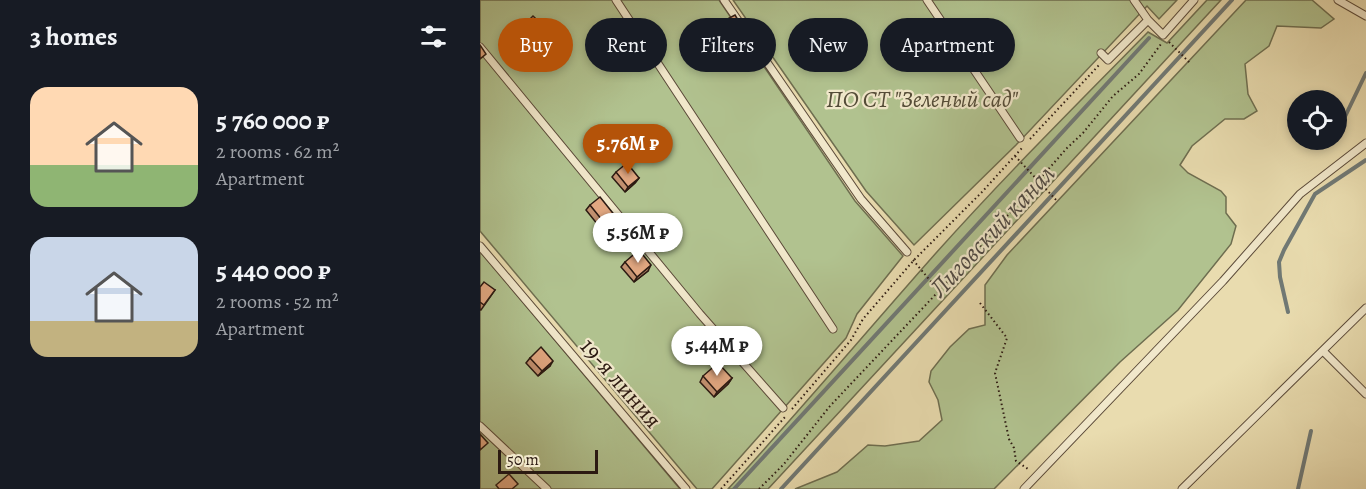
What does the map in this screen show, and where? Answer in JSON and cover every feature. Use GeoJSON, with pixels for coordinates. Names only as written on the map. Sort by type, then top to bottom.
{"type":"FeatureCollection","features":[{"type":"Feature","properties":{"kind":"lane"},"geometry":{"type":"LineString","coordinates":[[616,0],[833,329]]}},
{"type":"Feature","properties":{"kind":"lane"},"geometry":{"type":"LineString","coordinates":[[724,0],[861,199],[907,252]]}},
{"type":"Feature","properties":{"kind":"lane"},"geometry":{"type":"LineString","coordinates":[[927,0],[1020,138]]}},
{"type":"Feature","properties":{"kind":"lane"},"geometry":{"type":"LineString","coordinates":[[1134,0],[1148,20],[1163,35],[1194,0]]}},
{"type":"Feature","properties":{"kind":"lane"},"geometry":{"type":"LineString","coordinates":[[1338,0],[1366,16]]}},
{"type":"Feature","properties":{"kind":"lane"},"geometry":{"type":"LineString","coordinates":[[1101,53],[1107,60],[1148,20]]}},
{"type":"Feature","properties":{"kind":"lane"},"geometry":{"type":"LineString","coordinates":[[480,47],[700,314],[783,408]]}},
{"type":"Feature","properties":{"kind":"lane"},"geometry":{"type":"LineString","coordinates":[[1024,489],[1215,290],[1300,194],[1366,143]]}},
{"type":"Feature","properties":{"kind":"lane","name":"19-я линия"},"geometry":{"type":"LineString","coordinates":[[480,246],[686,489]]}},
{"type":"Feature","properties":{"kind":"lane"},"geometry":{"type":"LineString","coordinates":[[1182,489],[1366,308]]}},
{"type":"Feature","properties":{"kind":"lane"},"geometry":{"type":"LineString","coordinates":[[1323,351],[1366,394]]}},
{"type":"Feature","properties":{"kind":"lane"},"geometry":{"type":"LineString","coordinates":[[480,426],[547,489]]}},
{"type":"Feature","properties":{"kind":"path"},"geometry":{"type":"LineString","coordinates":[[759,489],[784,464],[830,406],[972,256],[1076,138],[1083,134],[1113,96],[1139,74],[1161,45],[1163,35]]}},
{"type":"Feature","properties":{"kind":"path"},"geometry":{"type":"LineString","coordinates":[[1173,46],[1191,64]]}},
{"type":"Feature","properties":{"kind":"path"},"geometry":{"type":"LineString","coordinates":[[721,489],[851,340],[863,319],[914,260],[1099,65],[1107,60]]}},
{"type":"Feature","properties":{"kind":"path"},"geometry":{"type":"LineString","coordinates":[[1015,156],[1058,202]]}},
{"type":"Feature","properties":{"kind":"path"},"geometry":{"type":"LineString","coordinates":[[918,265],[938,290]]}},
{"type":"Feature","properties":{"kind":"path"},"geometry":{"type":"LineString","coordinates":[[980,303],[1007,338],[995,373],[1016,461],[1037,476]]}},
{"type":"Feature","properties":{"kind":"green space"},"geometry":{"type":"Polygon","coordinates":[[[480,0],[719,0],[731,18],[679,18],[679,72],[768,72],[855,201],[903,256],[857,314],[846,338],[712,489],[697,489],[480,231],[480,0]]]}},
{"type":"Feature","properties":{"kind":"green space","name":"ПО СТ \"Зеленый сад\""},"geometry":{"type":"Polygon","coordinates":[[[733,0],[1177,0],[1159,19],[1147,6],[1016,145],[914,245],[866,191],[776,62],[776,18],[746,18],[733,0]]]}},
{"type":"Feature","properties":{"kind":"green space"},"geometry":{"type":"Polygon","coordinates":[[[1207,0],[1221,0],[768,489],[728,489],[936,253],[1067,114],[1148,32],[1167,43],[1207,0]]]}},
{"type":"Feature","properties":{"kind":"green space"},"geometry":{"type":"Polygon","coordinates":[[[1246,0],[1312,0],[1334,19],[1321,28],[1277,26],[1269,46],[1245,64],[1248,94],[1257,111],[1244,119],[1225,119],[1192,146],[1180,165],[1188,173],[1221,191],[1226,197],[1226,213],[1236,226],[1231,244],[1178,310],[1120,362],[994,489],[795,489],[837,472],[868,445],[885,446],[919,441],[942,420],[938,400],[929,382],[931,371],[950,347],[969,329],[985,325],[985,285],[1007,255],[1246,0]]]}},
{"type":"Feature","properties":{"kind":"green space"},"geometry":{"type":"Polygon","coordinates":[[[480,251],[680,489],[480,489],[480,251]]]}},
{"type":"Feature","properties":{"kind":"building"},"geometry":{"type":"Polygon","coordinates":[[[480,45],[486,54],[480,59],[480,45]]]}},
{"type":"Feature","properties":{"kind":"building"},"geometry":{"type":"Polygon","coordinates":[[[627,163],[639,178],[628,187],[616,172],[627,163]]]}},
{"type":"Feature","properties":{"kind":"building"},"geometry":{"type":"Polygon","coordinates":[[[600,197],[616,217],[606,225],[590,205],[600,197]]]}},
{"type":"Feature","properties":{"kind":"building"},"geometry":{"type":"Polygon","coordinates":[[[639,250],[651,265],[637,277],[625,262],[639,250]]]}},
{"type":"Feature","properties":{"kind":"building"},"geometry":{"type":"Polygon","coordinates":[[[484,282],[495,290],[484,305],[480,302],[480,287],[484,282]]]}},
{"type":"Feature","properties":{"kind":"building"},"geometry":{"type":"Polygon","coordinates":[[[541,347],[553,361],[542,371],[530,358],[541,347]]]}},
{"type":"Feature","properties":{"kind":"building"},"geometry":{"type":"Polygon","coordinates":[[[718,363],[732,378],[717,392],[703,376],[718,363]]]}},
{"type":"Feature","properties":{"kind":"building"},"geometry":{"type":"Polygon","coordinates":[[[480,434],[488,443],[480,450],[480,434]]]}},
{"type":"Feature","properties":{"kind":"building"},"geometry":{"type":"Polygon","coordinates":[[[509,474],[518,484],[512,489],[499,489],[496,485],[509,474]]]}},
{"type":"Feature","properties":{"kind":"waterway","name":"Лиговский канал"},"geometry":{"type":"LineString","coordinates":[[781,489],[1232,0]]}},
{"type":"Feature","properties":{"kind":"waterway"},"geometry":{"type":"LineString","coordinates":[[734,489],[1149,38]]}},
{"type":"Feature","properties":{"kind":"waterway"},"geometry":{"type":"LineString","coordinates":[[1347,112],[1366,73]]}},
{"type":"Feature","properties":{"kind":"waterway"},"geometry":{"type":"LineString","coordinates":[[1288,312],[1279,262],[1284,250],[1315,194],[1366,160]]}},
{"type":"Feature","properties":{"kind":"waterway"},"geometry":{"type":"LineString","coordinates":[[1298,489],[1311,431]]}}]}
